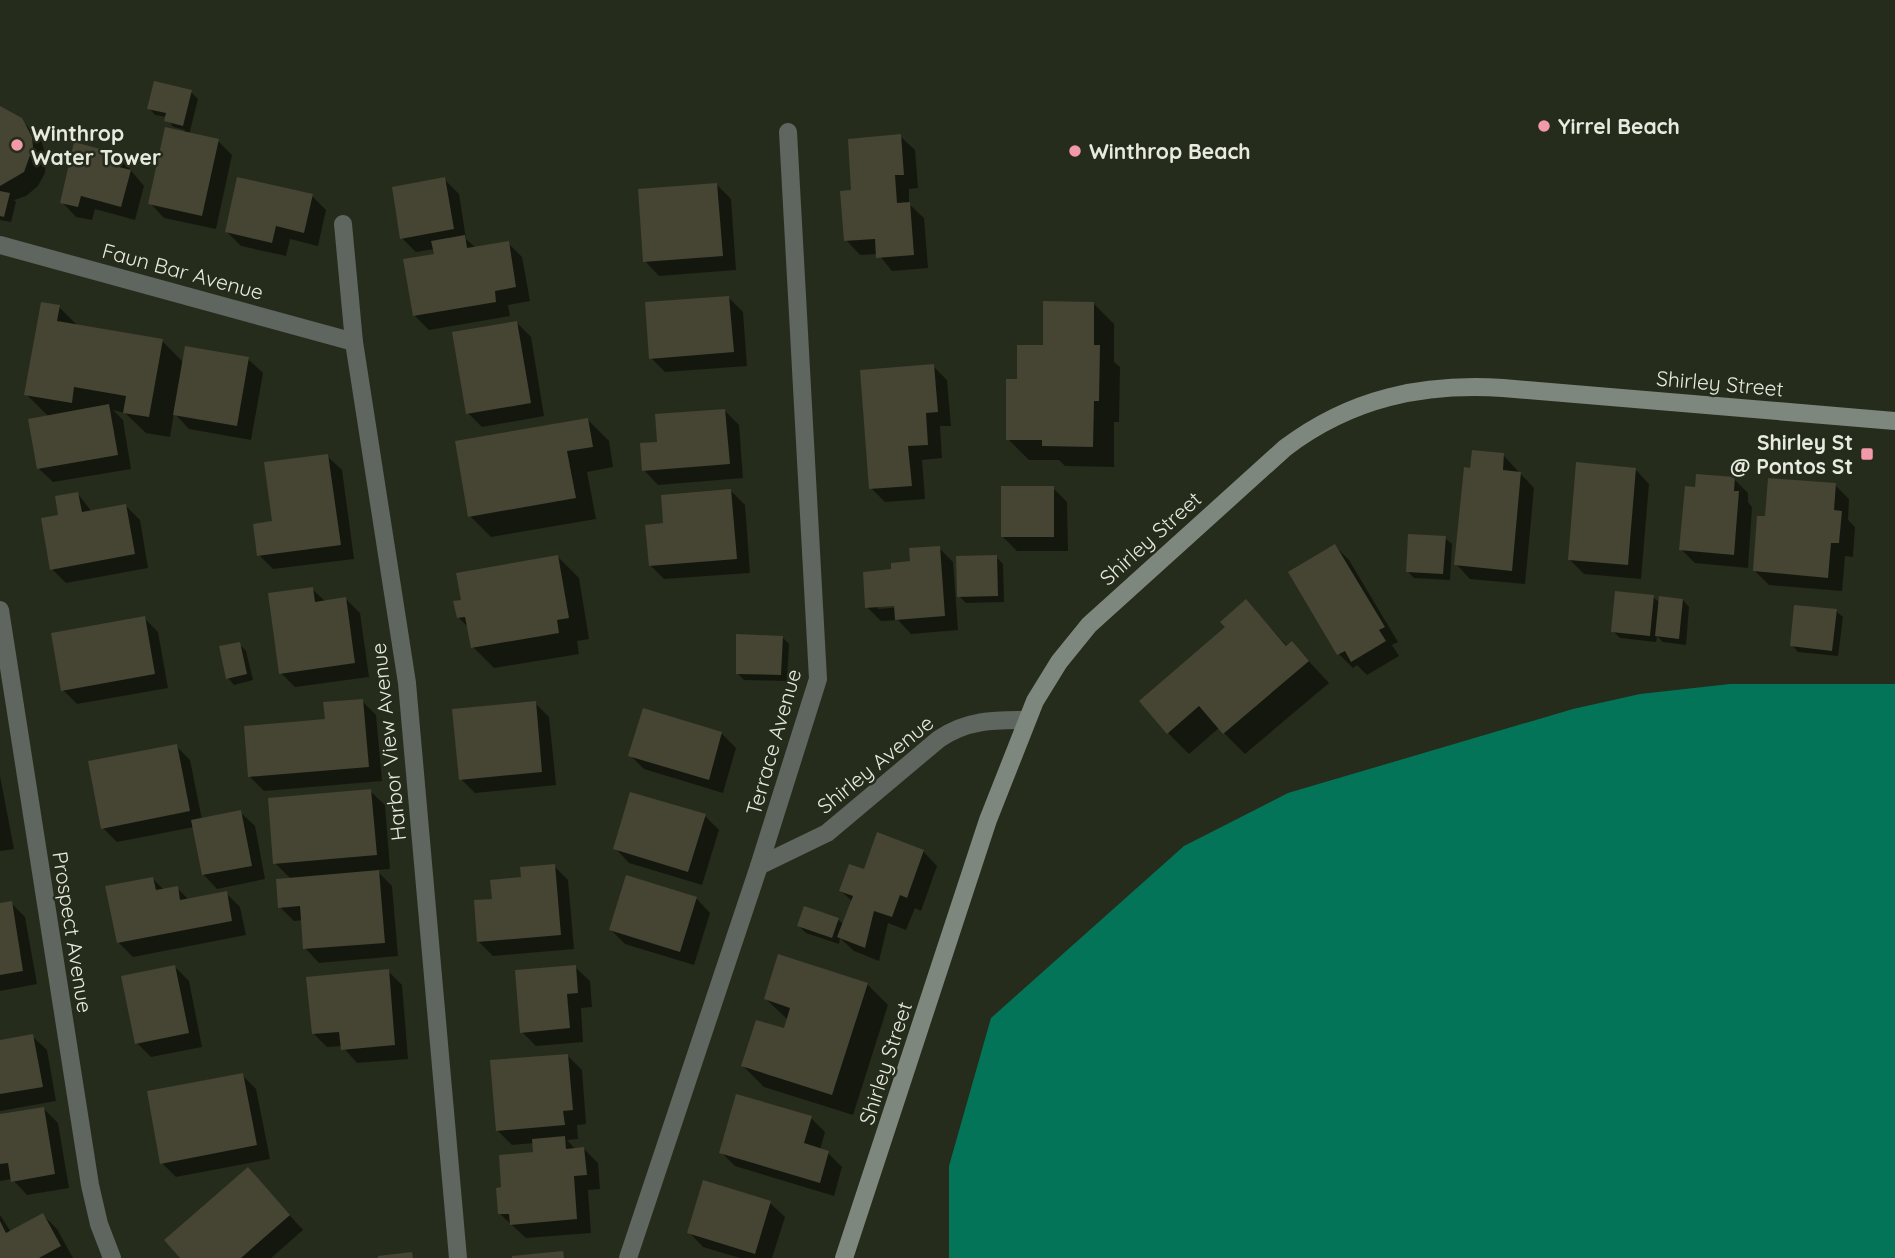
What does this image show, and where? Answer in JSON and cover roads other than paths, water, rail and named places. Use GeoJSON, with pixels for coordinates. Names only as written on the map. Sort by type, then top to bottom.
{"type":"FeatureCollection","features":[{"type":"Feature","properties":{"kind":"main road","name":"Shirley Street"},"geometry":{"type":"LineString","coordinates":[[844,1258],[988,820],[1026,720],[1059,662],[1089,625],[1285,448],[1321,423],[1365,403],[1410,391],[1474,386],[1895,421]]}},
{"type":"Feature","properties":{"kind":"street","name":"Terrace Avenue"},"geometry":{"type":"LineString","coordinates":[[628,1258],[760,866],[815,690],[818,669],[788,132]]}},
{"type":"Feature","properties":{"kind":"street","name":"Harbor View Avenue"},"geometry":{"type":"LineString","coordinates":[[343,224],[354,342],[407,683],[458,1258]]}},
{"type":"Feature","properties":{"kind":"street","name":"Faun Bar Avenue"},"geometry":{"type":"LineString","coordinates":[[0,245],[354,342]]}},
{"type":"Feature","properties":{"kind":"street","name":"Prospect Avenue"},"geometry":{"type":"LineString","coordinates":[[0,610],[90,1185],[99,1224],[112,1258]]}},
{"type":"Feature","properties":{"kind":"street","name":"Shirley Avenue"},"geometry":{"type":"LineString","coordinates":[[760,866],[827,833],[939,740],[958,728],[990,720],[1026,720]]}},
{"type":"Feature","properties":{"kind":"place","name":"Yirrel Beach"},"geometry":{"type":"Point","coordinates":[1544,126]}},
{"type":"Feature","properties":{"kind":"place","name":"Winthrop Water Tower"},"geometry":{"type":"Point","coordinates":[17,145]}},
{"type":"Feature","properties":{"kind":"place","name":"Winthrop Beach"},"geometry":{"type":"Point","coordinates":[1075,151]}},
{"type":"Feature","properties":{"kind":"place","name":"Shirley St @ Pontos St"},"geometry":{"type":"Point","coordinates":[1867,454]}}]}
